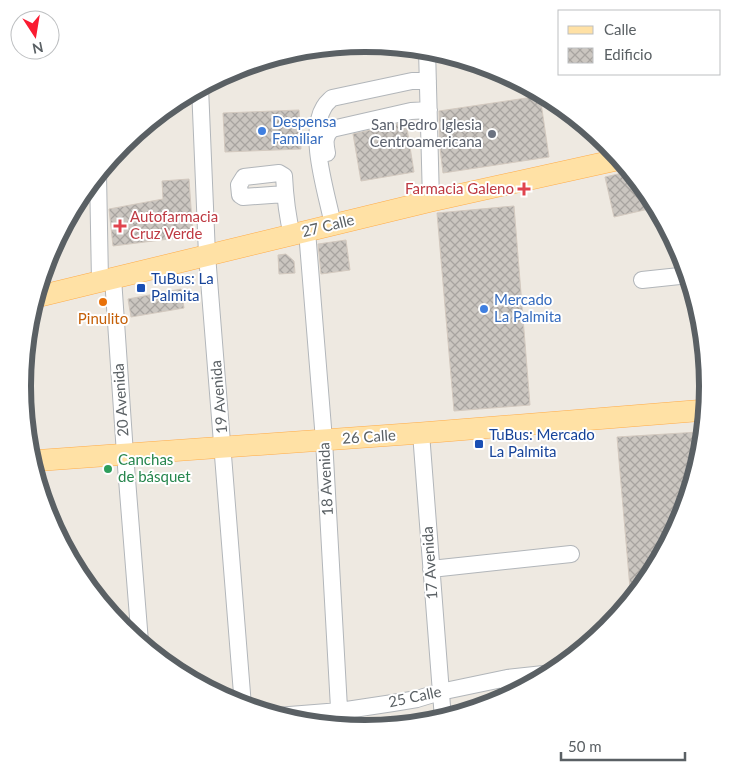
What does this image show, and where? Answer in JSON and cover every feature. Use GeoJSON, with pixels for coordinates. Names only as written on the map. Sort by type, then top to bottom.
{"type":"FeatureCollection","features":[{"type":"Feature","properties":{"kind":"main road","name":"27 Calle"},"geometry":{"type":"LineString","coordinates":[[44,295],[431,201],[612,161]]}},
{"type":"Feature","properties":{"kind":"main road","name":"26 Calle"},"geometry":{"type":"LineString","coordinates":[[40,460],[699,411]]}},
{"type":"Feature","properties":{"kind":"street"},"geometry":{"type":"LineString","coordinates":[[427,57],[431,201]]}},
{"type":"Feature","properties":{"kind":"street"},"geometry":{"type":"LineString","coordinates":[[338,223],[316,136],[324,106],[332,98],[412,81],[428,81]]}},
{"type":"Feature","properties":{"kind":"street","name":"19 Avenida"},"geometry":{"type":"LineString","coordinates":[[200,96],[207,255],[224,447],[242,697]]}},
{"type":"Feature","properties":{"kind":"street"},"geometry":{"type":"LineString","coordinates":[[338,223],[325,143],[325,136],[328,132],[332,129],[412,111],[428,110]]}},
{"type":"Feature","properties":{"kind":"street","name":"20 Avenida"},"geometry":{"type":"LineString","coordinates":[[99,185],[125,454],[139,632]]}},
{"type":"Feature","properties":{"kind":"street","name":"18 Avenida"},"geometry":{"type":"LineString","coordinates":[[285,194],[287,213],[300,233],[324,440],[340,719]]}},
{"type":"Feature","properties":{"kind":"street"},"geometry":{"type":"LineString","coordinates":[[642,280],[681,276]]}},
{"type":"Feature","properties":{"kind":"street","name":"17 Avenida"},"geometry":{"type":"LineString","coordinates":[[421,433],[442,711]]}},
{"type":"Feature","properties":{"kind":"street"},"geometry":{"type":"LineString","coordinates":[[431,569],[571,554]]}},
{"type":"Feature","properties":{"kind":"street","name":"25 Calle"},"geometry":{"type":"LineString","coordinates":[[340,719],[440,692],[508,678],[532,675]]}},
{"type":"Feature","properties":{"kind":"street"},"geometry":{"type":"LineString","coordinates":[[508,678],[509,688]]}},
{"type":"Feature","properties":{"kind":"building","name":"San Pedro Iglesia Centroamericana"},"geometry":{"type":"Polygon","coordinates":[[[533,97],[541,102],[549,157],[443,173],[439,111],[533,97]]]}},
{"type":"Feature","properties":{"kind":"building","name":"Despensa Familiar"},"geometry":{"type":"Polygon","coordinates":[[[299,110],[301,149],[225,152],[223,113],[299,110]]]}},
{"type":"Feature","properties":{"kind":"building"},"geometry":{"type":"Polygon","coordinates":[[[406,122],[414,172],[361,181],[353,134],[406,122]]]}},
{"type":"Feature","properties":{"kind":"building"},"geometry":{"type":"Polygon","coordinates":[[[623,173],[649,209],[614,217],[605,177],[623,173]]]}},
{"type":"Feature","properties":{"kind":"building"},"geometry":{"type":"Polygon","coordinates":[[[189,179],[193,236],[113,246],[109,209],[163,199],[162,181],[189,179]]]}},
{"type":"Feature","properties":{"kind":"building","name":"Mercado La Palmita"},"geometry":{"type":"Polygon","coordinates":[[[514,206],[530,405],[454,411],[437,213],[514,206]]]}},
{"type":"Feature","properties":{"kind":"building"},"geometry":{"type":"Polygon","coordinates":[[[346,240],[350,270],[321,274],[318,244],[346,240]]]}},
{"type":"Feature","properties":{"kind":"building"},"geometry":{"type":"Polygon","coordinates":[[[286,254],[294,261],[295,273],[279,274],[278,255],[286,254]]]}},
{"type":"Feature","properties":{"kind":"building"},"geometry":{"type":"Polygon","coordinates":[[[181,289],[184,308],[131,317],[128,299],[181,289]]]}},
{"type":"Feature","properties":{"kind":"building"},"geometry":{"type":"Polygon","coordinates":[[[697,432],[688,473],[674,514],[655,553],[630,590],[617,437],[697,432]]]}},
{"type":"Feature","properties":{"kind":"place","name":"Despensa Familiar"},"geometry":{"type":"Point","coordinates":[262,131]}},
{"type":"Feature","properties":{"kind":"place","name":"San Pedro Iglesia Centroamericana"},"geometry":{"type":"Point","coordinates":[492,134]}},
{"type":"Feature","properties":{"kind":"place","name":"Farmacia Galeno"},"geometry":{"type":"Point","coordinates":[524,189]}},
{"type":"Feature","properties":{"kind":"place","name":"Autofarmacia Cruz Verde"},"geometry":{"type":"Point","coordinates":[120,226]}},
{"type":"Feature","properties":{"kind":"place","name":"TuBus: La Palmita"},"geometry":{"type":"Point","coordinates":[141,288]}},
{"type":"Feature","properties":{"kind":"place","name":"Pinulito"},"geometry":{"type":"Point","coordinates":[103,302]}},
{"type":"Feature","properties":{"kind":"place","name":"Mercado La Palmita"},"geometry":{"type":"Point","coordinates":[484,309]}},
{"type":"Feature","properties":{"kind":"place","name":"TuBus: Mercado La Palmita"},"geometry":{"type":"Point","coordinates":[479,444]}},
{"type":"Feature","properties":{"kind":"place","name":"Canchas de básquet"},"geometry":{"type":"Point","coordinates":[108,469]}}]}
